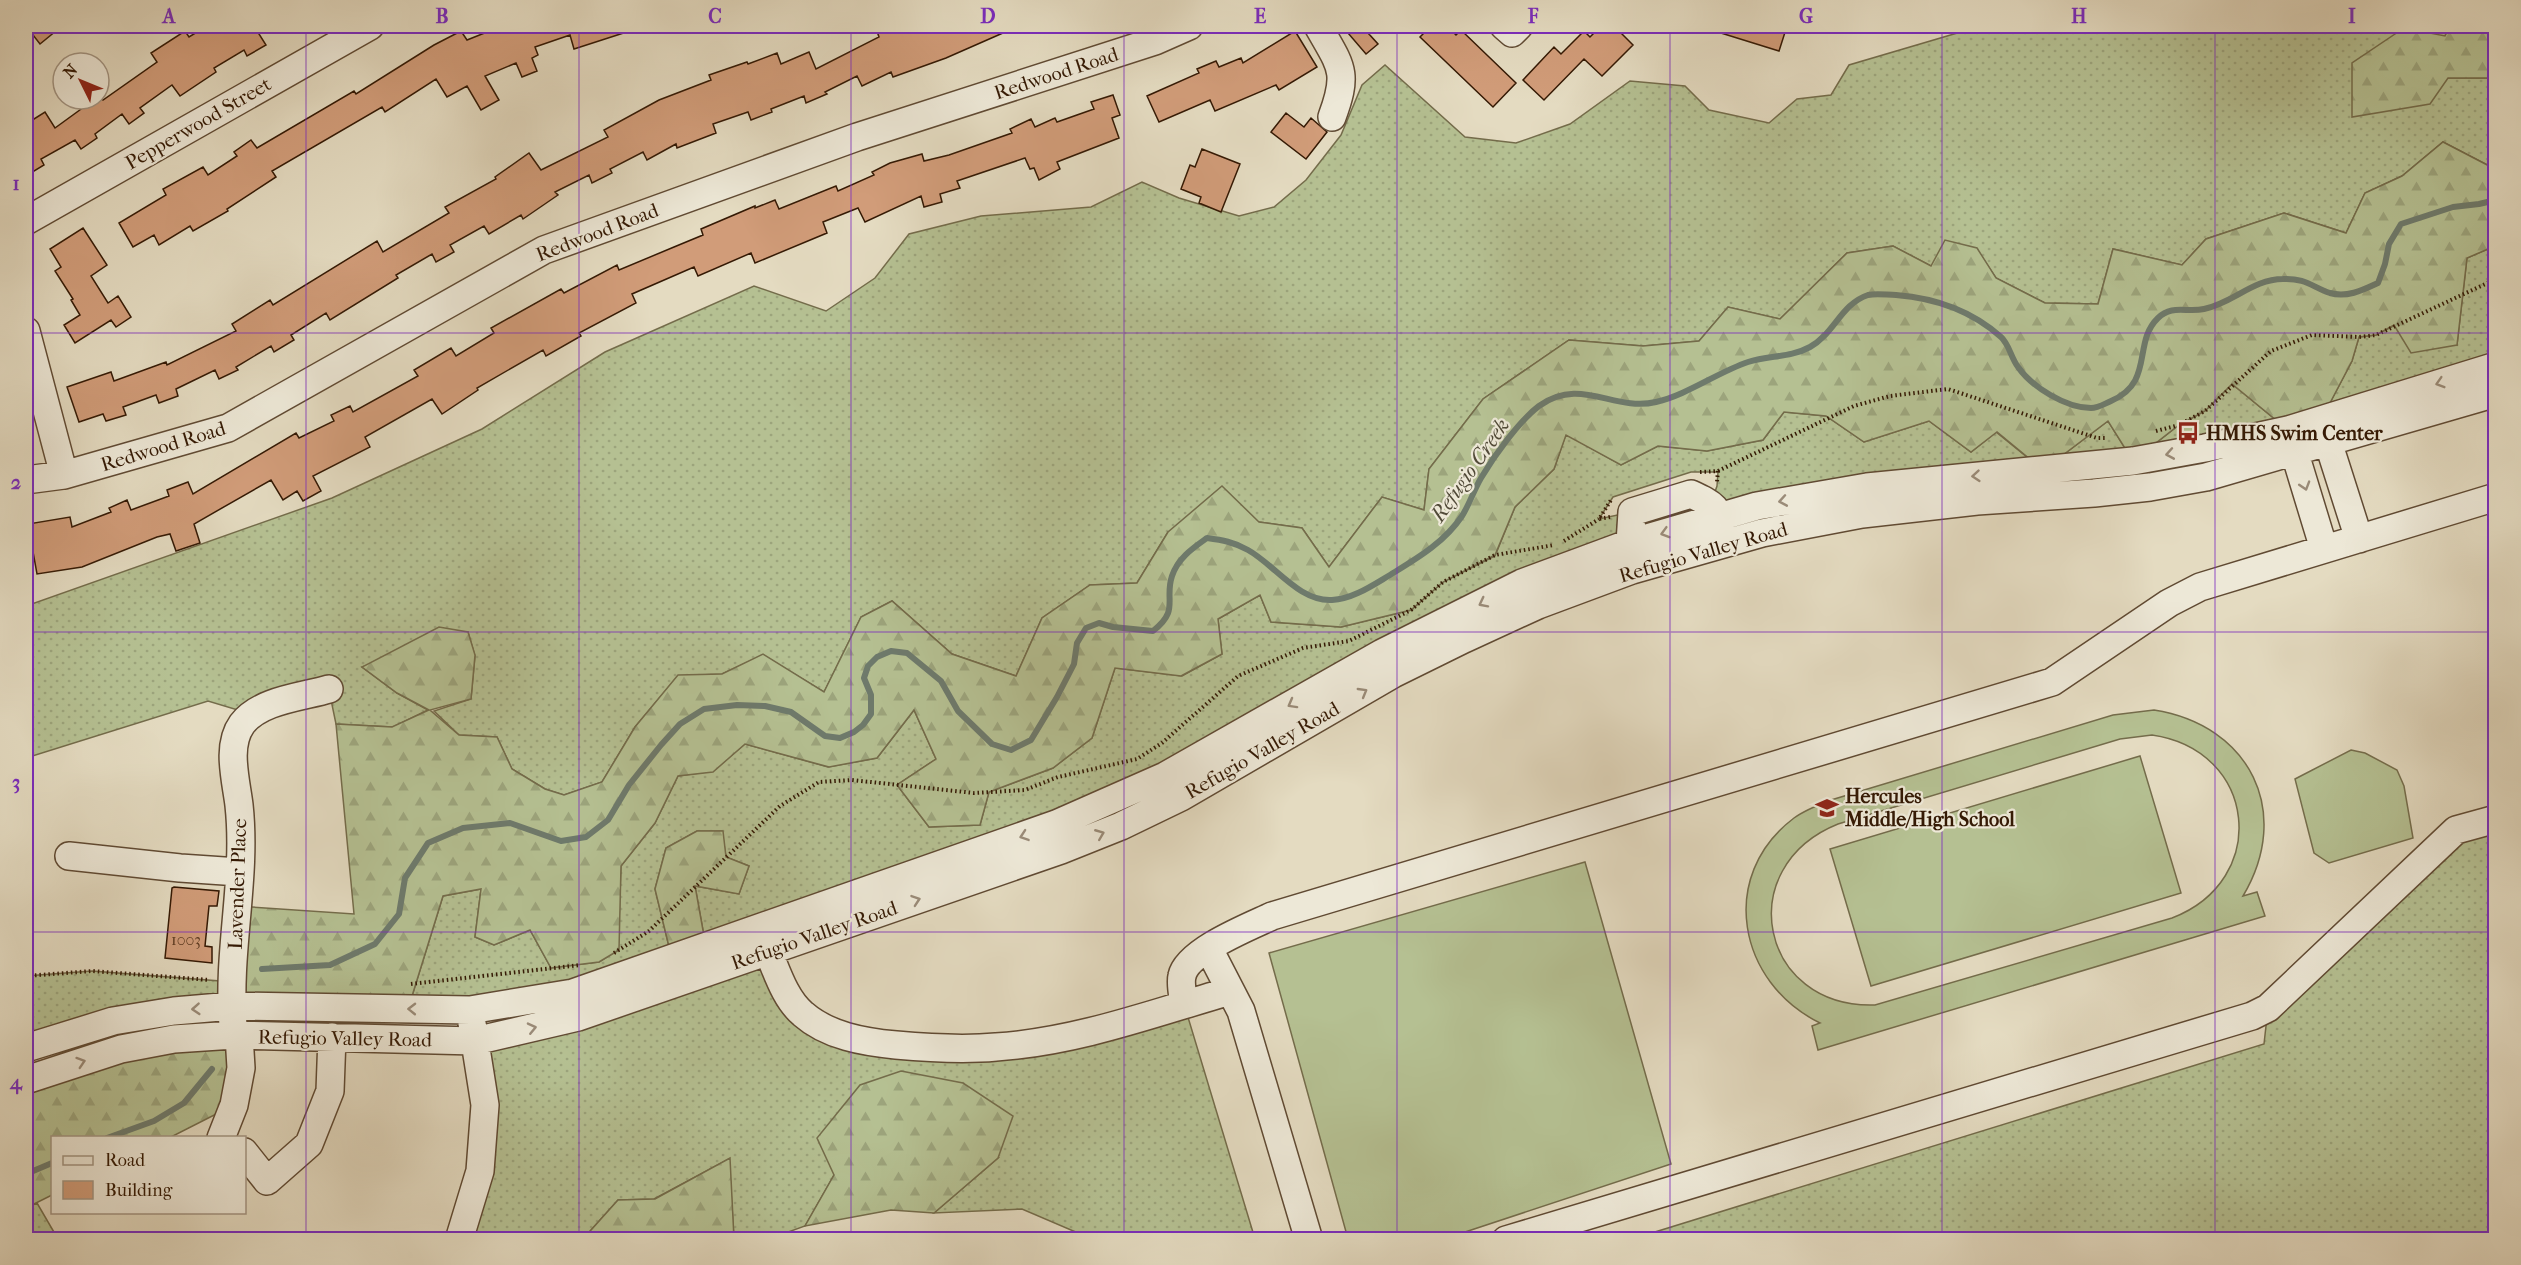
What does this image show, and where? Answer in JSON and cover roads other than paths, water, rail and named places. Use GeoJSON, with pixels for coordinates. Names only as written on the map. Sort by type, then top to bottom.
{"type":"FeatureCollection","features":[{"type":"Feature","properties":{"kind":"street","name":"Pepperwood Street"},"geometry":{"type":"LineString","coordinates":[[26,221],[370,26]]}},
{"type":"Feature","properties":{"kind":"street","name":"Redwood Road"},"geometry":{"type":"LineString","coordinates":[[26,480],[64,475],[228,428],[544,250],[1152,33],[1189,26]]}},
{"type":"Feature","properties":{"kind":"street"},"geometry":{"type":"LineString","coordinates":[[1318,26],[1338,62],[1343,80],[1332,117]]}},
{"type":"Feature","properties":{"kind":"street"},"geometry":{"type":"LineString","coordinates":[[1504,26],[1512,33],[1519,26]]}},
{"type":"Feature","properties":{"kind":"street"},"geometry":{"type":"LineString","coordinates":[[26,331],[64,475]]}},
{"type":"Feature","properties":{"kind":"street","name":"Refugio Valley Road"},"geometry":{"type":"LineString","coordinates":[[2325,431],[2496,366]]}},
{"type":"Feature","properties":{"kind":"street","name":"Refugio Valley Road"},"geometry":{"type":"LineString","coordinates":[[26,1048],[113,1021],[174,1011],[232,994],[470,1010],[573,993],[1056,824],[1165,776],[1382,653],[1522,583],[1630,543],[1977,501],[2150,487],[2206,477],[2291,441],[2325,431],[2496,393]]}},
{"type":"Feature","properties":{"kind":"street"},"geometry":{"type":"LineString","coordinates":[[2325,431],[2359,539]]}},
{"type":"Feature","properties":{"kind":"street"},"geometry":{"type":"LineString","coordinates":[[2291,441],[2324,549]]}},
{"type":"Feature","properties":{"kind":"street"},"geometry":{"type":"LineString","coordinates":[[1184,1004],[1182,975],[1193,958],[1272,916],[2052,682],[2169,603],[2190,592],[2496,497]]}},
{"type":"Feature","properties":{"kind":"street","name":"Refugio Valley Road"},"geometry":{"type":"LineString","coordinates":[[26,1080],[121,1049],[174,1038],[237,1035],[475,1041],[578,1017],[1060,850],[1121,826],[1181,796],[1393,674],[1464,639],[1538,605],[1632,570],[1724,530]]}},
{"type":"Feature","properties":{"kind":"street","name":"Lavender Place"},"geometry":{"type":"LineString","coordinates":[[226,1134],[241,1068],[232,994],[238,872],[242,847],[233,758],[235,737],[238,729],[251,714],[260,708],[329,689]]}},
{"type":"Feature","properties":{"kind":"street"},"geometry":{"type":"LineString","coordinates":[[1506,1239],[2252,1016],[2268,1008],[2456,830],[2496,819]]}},
{"type":"Feature","properties":{"kind":"street"},"geometry":{"type":"LineString","coordinates":[[69,856],[238,872]]}},
{"type":"Feature","properties":{"kind":"street"},"geometry":{"type":"LineString","coordinates":[[1209,949],[1241,1011],[1308,1239]]}},
{"type":"Feature","properties":{"kind":"street"},"geometry":{"type":"LineString","coordinates":[[768,951],[784,988],[801,1013],[818,1026],[840,1035],[873,1043],[955,1049],[998,1047],[1064,1037],[1230,991]]}},
{"type":"Feature","properties":{"kind":"street"},"geometry":{"type":"LineString","coordinates":[[459,1239],[480,1171],[485,1105],[470,1010]]}},
{"type":"Feature","properties":{"kind":"street"},"geometry":{"type":"LineString","coordinates":[[246,1155],[267,1181],[309,1144],[330,1091],[332,1037]]}},
{"type":"Feature","properties":{"kind":"waterway","name":"Refugio Creek"},"geometry":{"type":"LineString","coordinates":[[262,969],[330,965],[375,944],[399,914],[405,878],[428,843],[463,828],[510,823],[561,841],[586,837],[608,820],[629,785],[680,724],[704,709],[737,705],[765,706],[791,712],[825,736],[840,738],[854,732],[871,714],[871,695],[864,678],[868,666],[877,657],[891,651],[907,653],[941,681],[958,711],[992,744],[1011,750],[1031,740],[1074,664],[1077,643],[1086,628],[1099,623],[1113,627],[1153,631],[1161,624],[1169,611],[1170,584],[1178,564],[1207,538],[1228,542],[1248,550],[1309,595],[1332,600],[1355,594],[1410,563],[1447,534],[1462,516],[1481,478],[1507,439],[1531,412],[1554,398],[1569,394],[1583,394],[1640,404],[1668,399],[1748,362],[1802,351],[1825,335],[1851,305],[1868,295],[1878,294],[1924,299],[1965,313],[2001,337],[2024,375],[2041,389],[2071,404],[2096,407],[2125,393],[2133,384],[2150,328],[2163,314],[2174,310],[2198,310],[2214,306],[2272,280],[2298,280],[2336,294],[2361,291],[2378,283],[2389,244],[2401,224],[2453,207],[2496,200]]}},
{"type":"Feature","properties":{"kind":"waterway","name":"Refugio Creek"},"geometry":{"type":"LineString","coordinates":[[113,1136],[154,1121],[184,1103],[212,1069]]}},
{"type":"Feature","properties":{"kind":"waterway","name":"Refugio Creek"},"geometry":{"type":"LineString","coordinates":[[26,1174],[51,1163]]}},
{"type":"Feature","properties":{"kind":"place","name":"HMHS Swim Center"},"geometry":{"type":"Point","coordinates":[2188,433]}},
{"type":"Feature","properties":{"kind":"place","name":"Hercules Middle/High School"},"geometry":{"type":"Point","coordinates":[1827,808]}}]}
